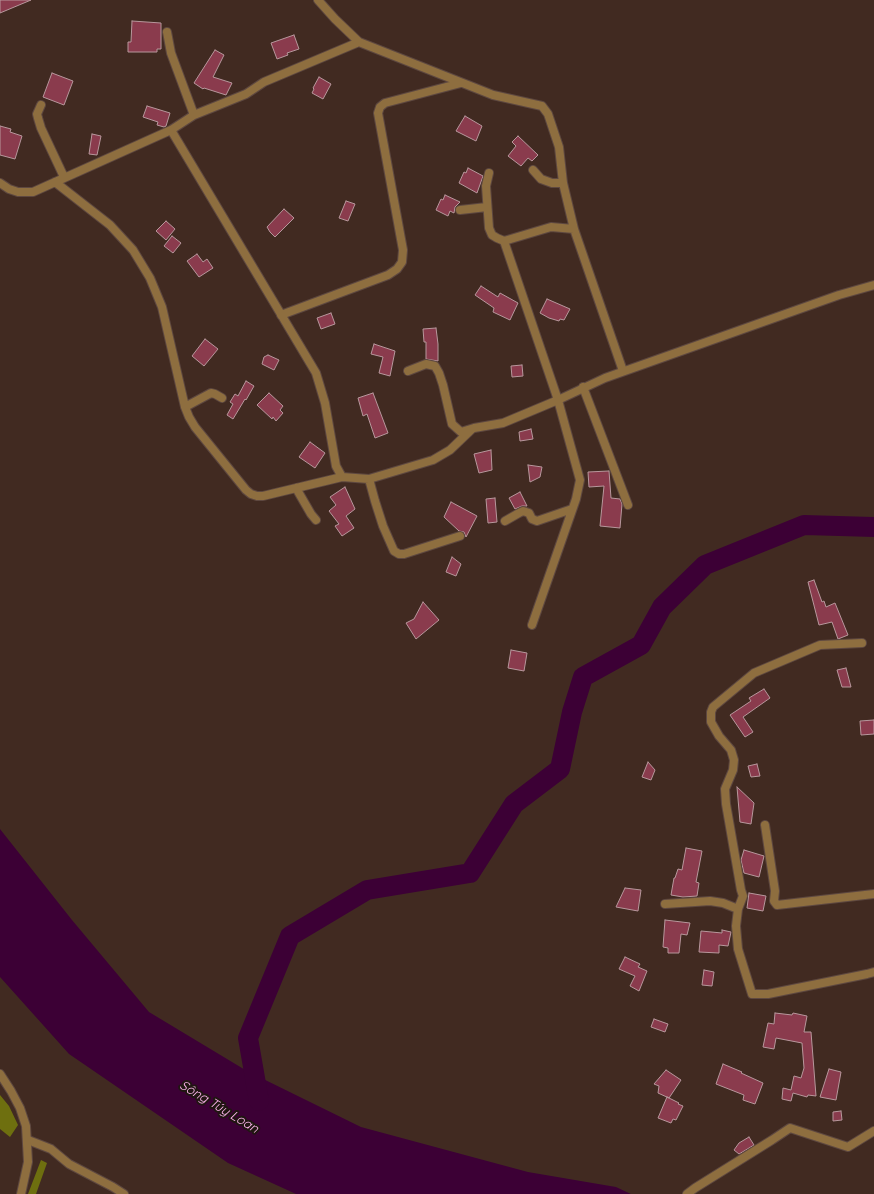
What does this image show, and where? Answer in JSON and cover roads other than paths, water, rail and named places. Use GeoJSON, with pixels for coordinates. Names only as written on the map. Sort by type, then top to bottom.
{"type":"FeatureCollection","features":[{"type":"Feature","properties":{"kind":"street"},"geometry":{"type":"LineString","coordinates":[[318,0],[334,19],[359,42],[493,95],[542,106],[548,114],[559,147],[563,183],[574,229],[623,371]]}},
{"type":"Feature","properties":{"kind":"street"},"geometry":{"type":"LineString","coordinates":[[167,32],[171,53],[194,115]]}},
{"type":"Feature","properties":{"kind":"street"},"geometry":{"type":"LineString","coordinates":[[0,183],[9,189],[18,192],[33,192],[171,130],[194,115],[246,94],[264,82],[359,42]]}},
{"type":"Feature","properties":{"kind":"street"},"geometry":{"type":"LineString","coordinates":[[282,315],[388,275],[397,269],[402,262],[403,250],[378,113],[380,107],[385,104],[461,83]]}},
{"type":"Feature","properties":{"kind":"street"},"geometry":{"type":"LineString","coordinates":[[41,105],[37,114],[38,118],[64,177]]}},
{"type":"Feature","properties":{"kind":"street"},"geometry":{"type":"LineString","coordinates":[[171,130],[316,373],[325,403],[336,466],[342,477]]}},
{"type":"Feature","properties":{"kind":"street"},"geometry":{"type":"LineString","coordinates":[[533,170],[540,179],[552,183],[563,183]]}},
{"type":"Feature","properties":{"kind":"street"},"geometry":{"type":"LineString","coordinates":[[489,173],[486,186],[487,207],[489,228],[492,235],[504,241],[551,227],[574,229]]}},
{"type":"Feature","properties":{"kind":"street"},"geometry":{"type":"LineString","coordinates":[[55,182],[110,225],[133,250],[150,278],[162,307],[185,407],[195,427],[251,494],[263,496],[342,477],[369,479],[433,460],[450,450],[474,428]]}},
{"type":"Feature","properties":{"kind":"street"},"geometry":{"type":"LineString","coordinates":[[460,210],[487,207]]}},
{"type":"Feature","properties":{"kind":"street"},"geometry":{"type":"LineString","coordinates":[[504,241],[558,400],[580,480],[572,509],[532,624]]}},
{"type":"Feature","properties":{"kind":"street"},"geometry":{"type":"LineString","coordinates":[[408,371],[426,364],[435,366],[440,373],[452,424],[461,432],[503,423],[558,400],[583,387],[623,371],[839,295],[874,285]]}},
{"type":"Feature","properties":{"kind":"street"},"geometry":{"type":"LineString","coordinates":[[583,387],[628,505]]}},
{"type":"Feature","properties":{"kind":"street"},"geometry":{"type":"LineString","coordinates":[[185,407],[211,393],[222,398]]}},
{"type":"Feature","properties":{"kind":"street"},"geometry":{"type":"LineString","coordinates":[[369,479],[374,501],[394,551],[399,554],[404,554],[460,536]]}},
{"type":"Feature","properties":{"kind":"street"},"geometry":{"type":"LineString","coordinates":[[296,488],[316,520]]}},
{"type":"Feature","properties":{"kind":"street"},"geometry":{"type":"LineString","coordinates":[[505,521],[523,512],[528,513],[532,519],[537,521],[572,509]]}},
{"type":"Feature","properties":{"kind":"street"},"geometry":{"type":"LineString","coordinates":[[862,643],[820,645],[754,673],[713,707],[711,712],[711,722],[719,736],[731,750],[734,760],[733,770],[725,789],[727,812],[743,896],[738,909],[736,926],[738,949],[752,994],[768,994],[874,972]]}},
{"type":"Feature","properties":{"kind":"street"},"geometry":{"type":"LineString","coordinates":[[765,825],[774,901],[777,905],[874,894]]}},
{"type":"Feature","properties":{"kind":"street"},"geometry":{"type":"LineString","coordinates":[[665,904],[710,901],[723,903],[738,909]]}},
{"type":"Feature","properties":{"kind":"street"},"geometry":{"type":"LineString","coordinates":[[0,1074],[20,1108],[26,1126],[28,1140],[28,1162],[21,1194]]}},
{"type":"Feature","properties":{"kind":"street"},"geometry":{"type":"LineString","coordinates":[[687,1194],[790,1128],[848,1147],[874,1131]]}},
{"type":"Feature","properties":{"kind":"street"},"geometry":{"type":"LineString","coordinates":[[28,1140],[51,1149],[69,1164],[124,1194]]}},
{"type":"Feature","properties":{"kind":"water","name":"Sông Túy Loan"},"geometry":{"type":"Polygon","coordinates":[[[0,829],[72,920],[149,1012],[247,1071],[361,1127],[528,1172],[616,1187],[631,1194],[296,1194],[228,1163],[69,1054],[0,977],[0,829]]]}},
{"type":"Feature","properties":{"kind":"waterway"},"geometry":{"type":"LineString","coordinates":[[259,1101],[248,1038],[290,936],[367,890],[470,873],[514,804],[560,769],[572,712],[583,677],[641,645],[662,607],[705,565],[804,525],[874,527]]}}]}
